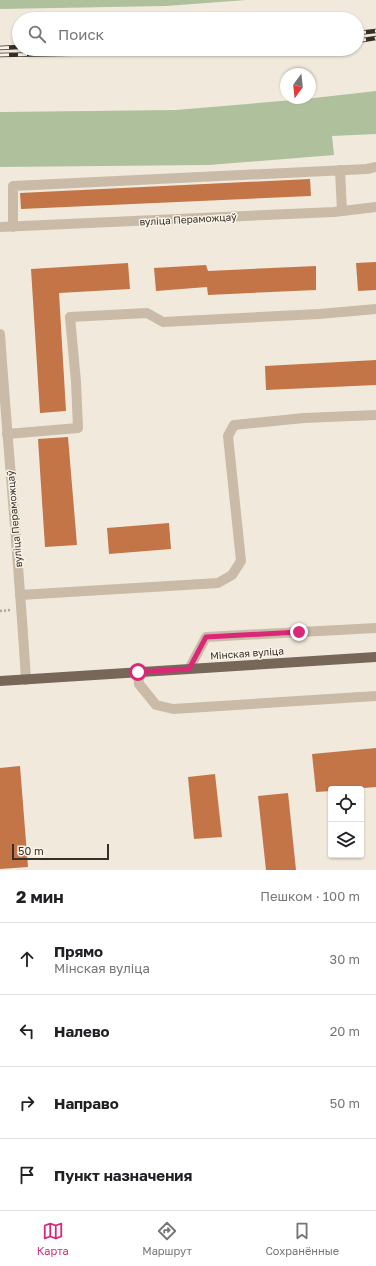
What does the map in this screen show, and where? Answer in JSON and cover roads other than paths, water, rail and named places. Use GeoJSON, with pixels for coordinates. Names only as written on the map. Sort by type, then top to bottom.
{"type":"FeatureCollection","features":[{"type":"Feature","properties":{"kind":"main road","name":"Мінская вуліца"},"geometry":{"type":"LineString","coordinates":[[0,681],[376,657]]}},
{"type":"Feature","properties":{"kind":"street"},"geometry":{"type":"LineString","coordinates":[[13,227],[13,186],[376,167]]}},
{"type":"Feature","properties":{"kind":"street"},"geometry":{"type":"LineString","coordinates":[[340,170],[342,211]]}},
{"type":"Feature","properties":{"kind":"street","name":"вуліца Пераможцаў"},"geometry":{"type":"LineString","coordinates":[[0,227],[342,211],[376,207]]}},
{"type":"Feature","properties":{"kind":"street"},"geometry":{"type":"LineString","coordinates":[[7,434],[78,428],[76,382],[70,317],[147,313],[163,322],[319,314],[376,309]]}},
{"type":"Feature","properties":{"kind":"street","name":"вуліца Пераможцаў"},"geometry":{"type":"LineString","coordinates":[[0,334],[26,680]]}},
{"type":"Feature","properties":{"kind":"street"},"geometry":{"type":"LineString","coordinates":[[20,595],[218,583],[232,575],[241,561],[228,436],[234,425],[304,418],[376,414]]}},
{"type":"Feature","properties":{"kind":"street"},"geometry":{"type":"LineString","coordinates":[[189,669],[206,637],[376,628]]}},
{"type":"Feature","properties":{"kind":"street"},"geometry":{"type":"LineString","coordinates":[[138,672],[139,684],[156,705],[173,709],[376,696]]}},
{"type":"Feature","properties":{"kind":"railway"},"geometry":{"type":"LineString","coordinates":[[364,32],[376,31]]}},
{"type":"Feature","properties":{"kind":"railway"},"geometry":{"type":"LineString","coordinates":[[364,40],[376,38]]}},
{"type":"Feature","properties":{"kind":"railway"},"geometry":{"type":"LineString","coordinates":[[0,48],[12,47]]}},
{"type":"Feature","properties":{"kind":"railway"},"geometry":{"type":"LineString","coordinates":[[0,55],[12,55]]}}]}
